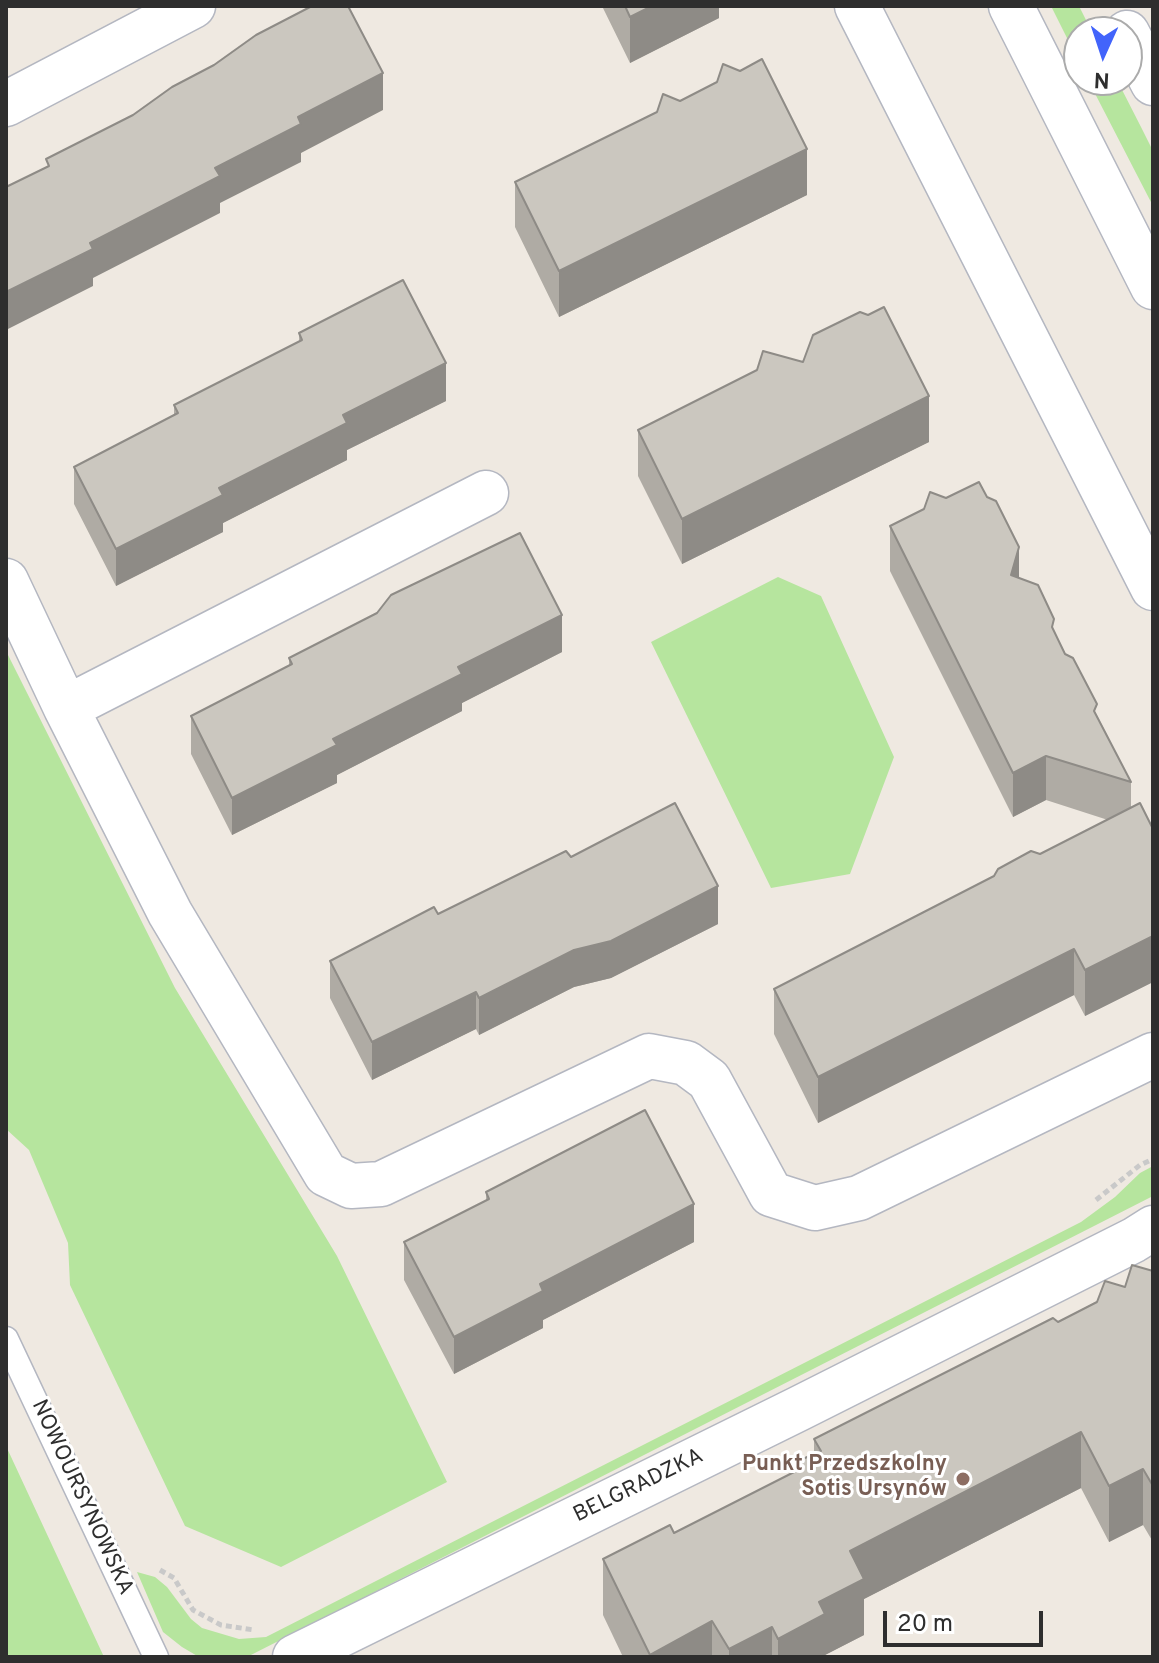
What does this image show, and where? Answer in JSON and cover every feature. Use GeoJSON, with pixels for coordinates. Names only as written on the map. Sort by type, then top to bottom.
{"type":"FeatureCollection","features":[{"type":"Feature","properties":{"kind":"street"},"geometry":{"type":"LineString","coordinates":[[6,104],[193,6]]}},
{"type":"Feature","properties":{"kind":"street"},"geometry":{"type":"LineString","coordinates":[[857,6],[1153,588]]}},
{"type":"Feature","properties":{"kind":"street"},"geometry":{"type":"LineString","coordinates":[[1011,6],[1153,287]]}},
{"type":"Feature","properties":{"kind":"street"},"geometry":{"type":"LineString","coordinates":[[1143,63],[1153,83]]}},
{"type":"Feature","properties":{"kind":"street"},"geometry":{"type":"LineString","coordinates":[[66,708],[486,493]]}},
{"type":"Feature","properties":{"kind":"street"},"geometry":{"type":"LineString","coordinates":[[6,581],[66,708],[170,913],[326,1174],[351,1186],[381,1184],[649,1056],[686,1063],[709,1080],[771,1194],[815,1208],[859,1198],[1153,1055]]}},
{"type":"Feature","properties":{"kind":"street","name":"BELGRADZKA"},"geometry":{"type":"LineString","coordinates":[[295,1657],[812,1402],[1153,1228]]}},
{"type":"Feature","properties":{"kind":"lane","name":"NOWOURSYNOWSKA"},"geometry":{"type":"LineString","coordinates":[[6,1339],[156,1657]]}},
{"type":"Feature","properties":{"kind":"path"},"geometry":{"type":"LineString","coordinates":[[1084,1209],[1140,1165],[1153,1159]]}},
{"type":"Feature","properties":{"kind":"path"},"geometry":{"type":"LineString","coordinates":[[112,1562],[150,1564],[174,1578],[193,1610],[221,1625],[253,1630],[266,1625]]}},
{"type":"Feature","properties":{"kind":"green space"},"geometry":{"type":"Polygon","coordinates":[[[1051,6],[1079,6],[1084,16],[1063,16],[1063,30],[1051,6]]]}},
{"type":"Feature","properties":{"kind":"green space"},"geometry":{"type":"Polygon","coordinates":[[[1096,96],[1125,96],[1153,151],[1153,206],[1096,96]]]}},
{"type":"Feature","properties":{"kind":"green space"},"geometry":{"type":"Polygon","coordinates":[[[778,577],[821,596],[894,757],[850,874],[771,888],[651,642],[778,577]]]}},
{"type":"Feature","properties":{"kind":"green space"},"geometry":{"type":"Polygon","coordinates":[[[6,651],[175,988],[337,1256],[447,1482],[281,1567],[185,1526],[70,1285],[68,1243],[29,1150],[6,1129],[6,651]]]}},
{"type":"Feature","properties":{"kind":"green space"},"geometry":{"type":"Polygon","coordinates":[[[1153,1166],[1153,1196],[247,1657],[199,1657],[163,1632],[137,1572],[155,1577],[167,1587],[191,1619],[202,1628],[239,1639],[266,1637],[1081,1222],[1115,1197],[1140,1173],[1153,1166]]]}},
{"type":"Feature","properties":{"kind":"green space"},"geometry":{"type":"Polygon","coordinates":[[[6,1446],[104,1657],[6,1657],[6,1446]]]}},
{"type":"Feature","properties":{"kind":"building"},"geometry":{"type":"Polygon","coordinates":[[[312,6],[348,6],[383,73],[298,117],[301,124],[215,168],[220,176],[90,243],[93,249],[6,292],[6,187],[49,166],[46,159],[133,115],[256,35],[312,6]]]}},
{"type":"Feature","properties":{"kind":"building"},"geometry":{"type":"Polygon","coordinates":[[[625,6],[652,6],[630,17],[625,6]]]}},
{"type":"Feature","properties":{"kind":"building"},"geometry":{"type":"Polygon","coordinates":[[[762,59],[807,149],[559,271],[515,182],[657,112],[663,94],[680,101],[717,82],[723,64],[740,71],[762,59]]]}},
{"type":"Feature","properties":{"kind":"building"},"geometry":{"type":"Polygon","coordinates":[[[403,280],[446,363],[343,415],[347,423],[219,488],[223,495],[116,549],[74,467],[178,413],[174,405],[302,340],[299,333],[403,280]]]}},
{"type":"Feature","properties":{"kind":"building"},"geometry":{"type":"Polygon","coordinates":[[[884,307],[929,396],[682,519],[638,430],[757,370],[763,351],[803,362],[813,335],[860,312],[868,315],[884,307]]]}},
{"type":"Feature","properties":{"kind":"building"},"geometry":{"type":"Polygon","coordinates":[[[979,482],[987,497],[996,501],[1019,547],[1011,575],[1038,585],[1054,619],[1052,627],[1065,654],[1073,658],[1097,704],[1094,711],[1131,782],[1046,756],[1013,773],[890,526],[924,509],[930,492],[946,498],[979,482]]]}},
{"type":"Feature","properties":{"kind":"building"},"geometry":{"type":"Polygon","coordinates":[[[520,533],[562,615],[458,667],[462,674],[333,739],[337,745],[232,798],[191,716],[292,664],[289,658],[377,613],[391,595],[520,533]]]}},
{"type":"Feature","properties":{"kind":"building"},"geometry":{"type":"Polygon","coordinates":[[[675,803],[718,886],[611,941],[574,950],[479,998],[476,992],[372,1042],[330,961],[434,907],[438,914],[566,851],[571,857],[675,803]]]}},
{"type":"Feature","properties":{"kind":"building"},"geometry":{"type":"Polygon","coordinates":[[[1140,803],[1153,829],[1153,936],[1085,970],[1074,949],[818,1077],[774,989],[994,876],[998,869],[1031,851],[1040,854],[1140,803]]]}},
{"type":"Feature","properties":{"kind":"building"},"geometry":{"type":"Polygon","coordinates":[[[645,1110],[694,1204],[540,1284],[543,1291],[454,1337],[404,1242],[489,1199],[486,1192],[645,1110]]]}},
{"type":"Feature","properties":{"kind":"building"},"geometry":{"type":"Polygon","coordinates":[[[1132,1265],[1153,1271],[1153,1486],[1143,1469],[1109,1486],[1081,1432],[850,1551],[864,1579],[819,1602],[825,1614],[778,1639],[772,1627],[729,1649],[712,1621],[650,1655],[603,1559],[670,1525],[674,1533],[802,1468],[798,1461],[821,1451],[814,1439],[1053,1318],[1058,1322],[1097,1302],[1105,1281],[1125,1287],[1132,1265]]]}},
{"type":"Feature","properties":{"kind":"place","name":"Punkt Przedszkolny Sotis Ursynów"},"geometry":{"type":"Point","coordinates":[963,1479]}}]}
